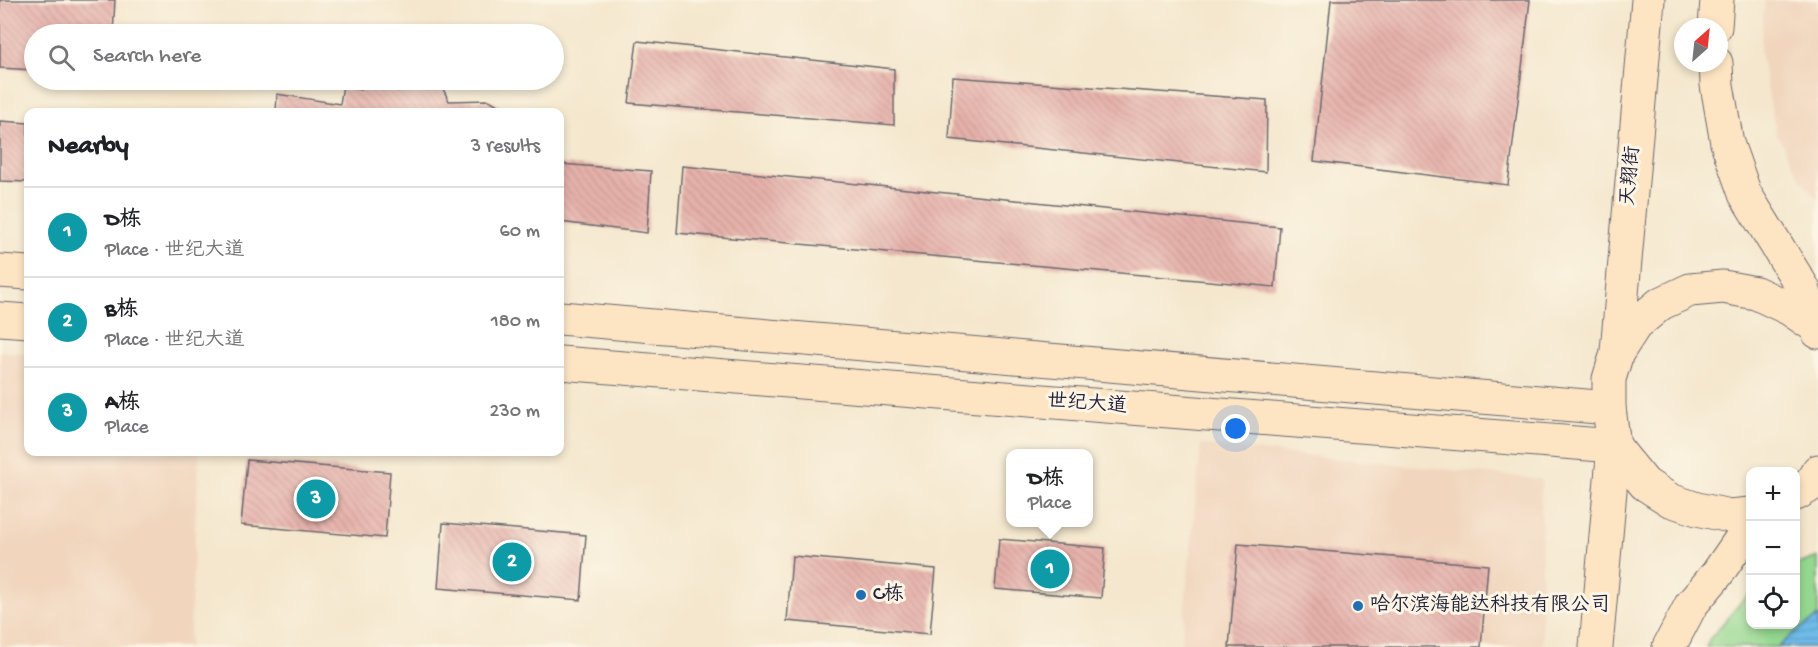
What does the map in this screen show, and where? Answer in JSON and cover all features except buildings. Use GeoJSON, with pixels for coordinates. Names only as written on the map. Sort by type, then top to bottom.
{"type":"FeatureCollection","features":[{"type":"Feature","properties":{"kind":"main road","name":"天翔街"},"geometry":{"type":"LineString","coordinates":[[1617,353],[1648,0]]}},
{"type":"Feature","properties":{"kind":"main road"},"geometry":{"type":"LineString","coordinates":[[1716,18],[1717,0]]}},
{"type":"Feature","properties":{"kind":"main road"},"geometry":{"type":"LineString","coordinates":[[1716,72],[1727,143],[1745,194],[1803,288],[1817,328]]}},
{"type":"Feature","properties":{"kind":"main road"},"geometry":{"type":"LineString","coordinates":[[0,271],[24,273]]}},
{"type":"Feature","properties":{"kind":"main road"},"geometry":{"type":"LineString","coordinates":[[1596,647],[1614,446],[1609,408],[1609,379],[1617,353],[1635,325],[1660,304],[1690,290],[1723,286],[1756,293],[1790,309],[1817,328]]}},
{"type":"Feature","properties":{"kind":"main road","name":"世纪大道"},"geometry":{"type":"LineString","coordinates":[[564,318],[1609,408]]}},
{"type":"Feature","properties":{"kind":"main road"},"geometry":{"type":"LineString","coordinates":[[0,319],[24,321]]}},
{"type":"Feature","properties":{"kind":"main road","name":"世纪大道"},"geometry":{"type":"LineString","coordinates":[[564,363],[1614,446]]}},
{"type":"Feature","properties":{"kind":"main road"},"geometry":{"type":"LineString","coordinates":[[1614,446],[1645,483],[1670,500],[1697,510],[1730,516],[1746,514]]}},
{"type":"Feature","properties":{"kind":"main road"},"geometry":{"type":"LineString","coordinates":[[1800,492],[1808,487],[1818,471]]}},
{"type":"Feature","properties":{"kind":"main road"},"geometry":{"type":"LineString","coordinates":[[1800,502],[1818,503]]}},
{"type":"Feature","properties":{"kind":"main road"},"geometry":{"type":"LineString","coordinates":[[1669,647],[1691,605],[1717,574],[1746,531]]}},
{"type":"Feature","properties":{"kind":"shaded area"},"geometry":{"type":"Polygon","coordinates":[[[1765,0],[1818,0],[1818,200],[1800,178],[1776,132],[1760,52],[1765,0]]]}},
{"type":"Feature","properties":{"kind":"shaded area"},"geometry":{"type":"Polygon","coordinates":[[[0,351],[24,354],[24,456],[199,456],[189,647],[0,647],[0,351]]]}},
{"type":"Feature","properties":{"kind":"shaded area"},"geometry":{"type":"Polygon","coordinates":[[[1201,445],[1541,479],[1542,647],[1181,647],[1201,445]]]}},
{"type":"Feature","properties":{"kind":"green space"},"geometry":{"type":"Polygon","coordinates":[[[1818,557],[1818,647],[1706,647],[1709,640],[1746,598],[1746,629],[1800,629],[1800,564],[1818,557]]]}},
{"type":"Feature","properties":{"kind":"water"},"geometry":{"type":"Polygon","coordinates":[[[1818,617],[1818,647],[1778,647],[1794,633],[1818,617]]]}},
{"type":"Feature","properties":{"kind":"place","name":"A栋"},"geometry":{"type":"Point","coordinates":[316,499]}},
{"type":"Feature","properties":{"kind":"place","name":"B栋"},"geometry":{"type":"Point","coordinates":[512,562]}},
{"type":"Feature","properties":{"kind":"place","name":"D栋"},"geometry":{"type":"Point","coordinates":[1050,569]}},
{"type":"Feature","properties":{"kind":"place","name":"C栋"},"geometry":{"type":"Point","coordinates":[861,595]}},
{"type":"Feature","properties":{"kind":"place","name":"哈尔滨海能达科技有限公司"},"geometry":{"type":"Point","coordinates":[1358,606]}}]}
